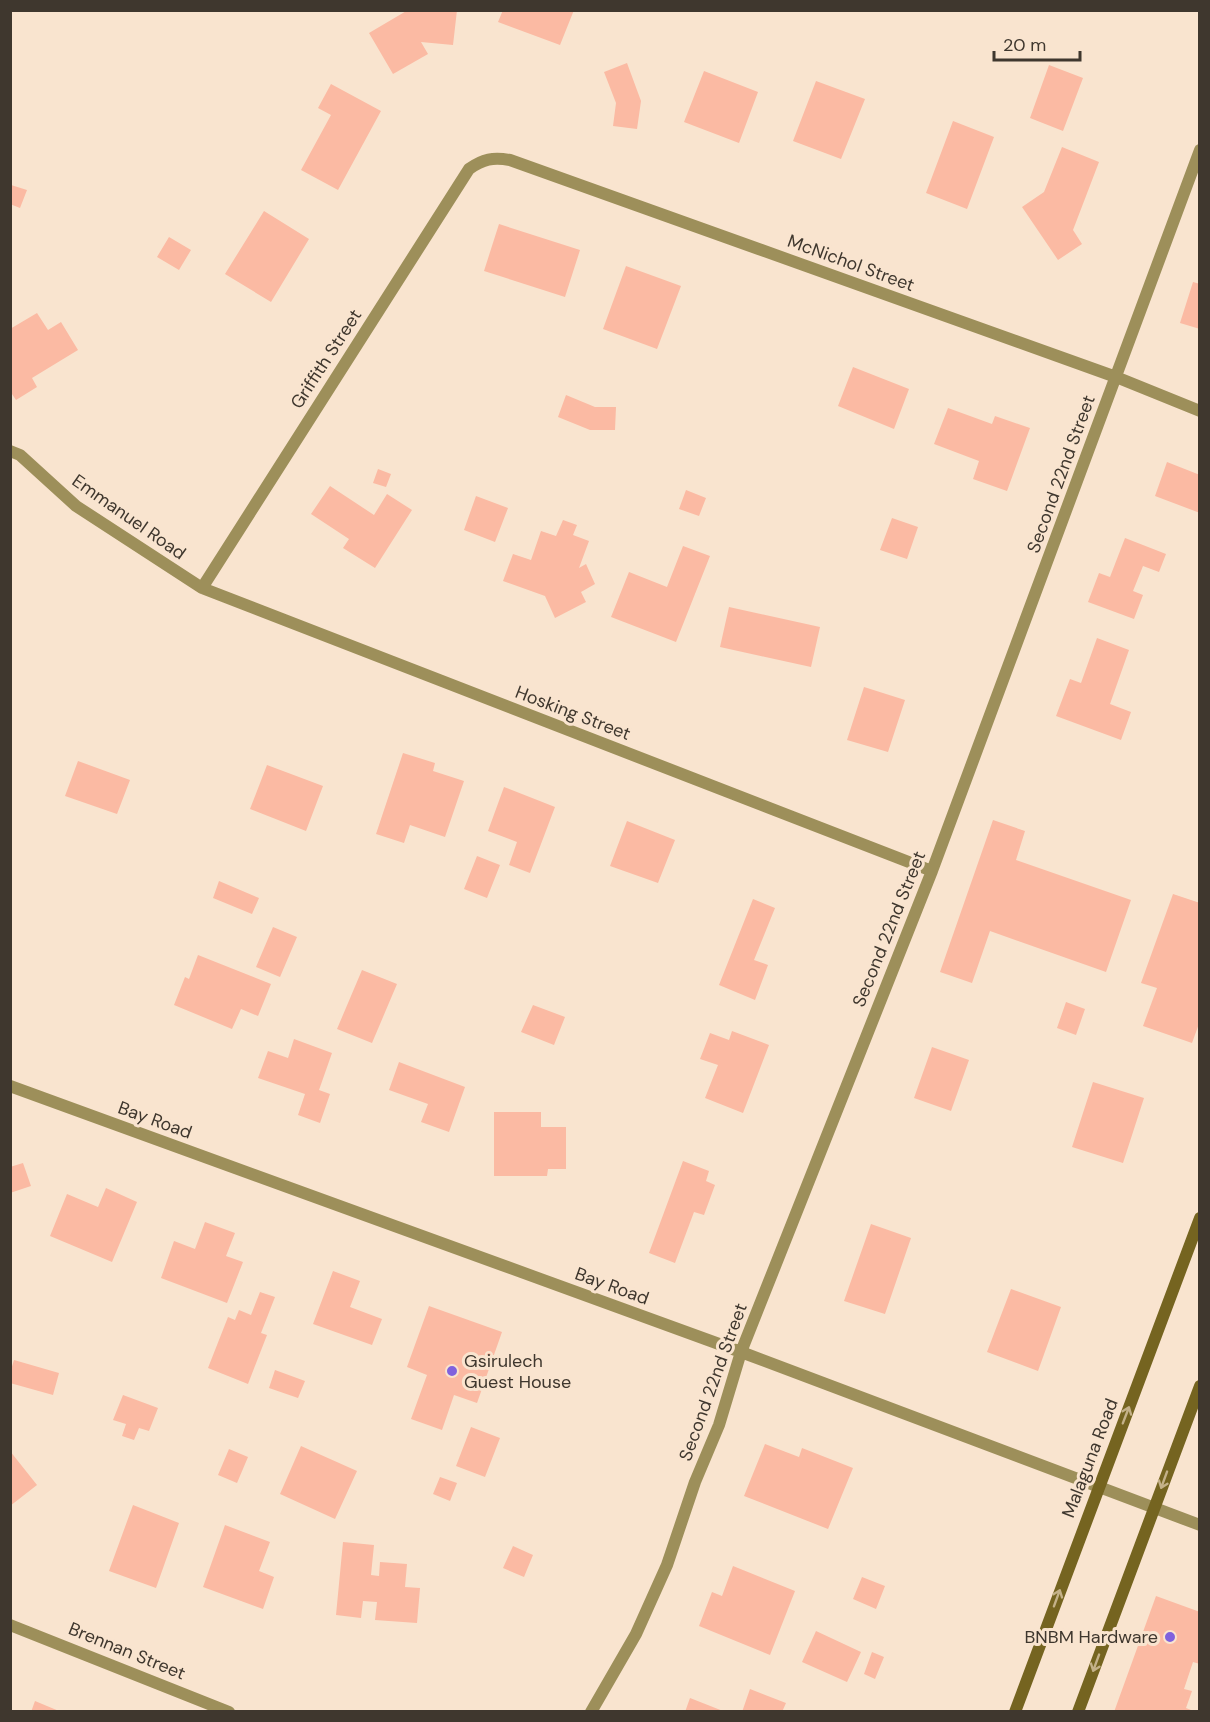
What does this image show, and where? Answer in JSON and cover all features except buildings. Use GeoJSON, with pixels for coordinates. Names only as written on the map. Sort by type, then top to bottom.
{"type":"FeatureCollection","features":[{"type":"Feature","properties":{"kind":"street","name":"Second 22nd Street"},"geometry":{"type":"LineString","coordinates":[[591,1712],[636,1634],[667,1564],[695,1482],[719,1425],[741,1352],[932,871],[1200,150]]}},
{"type":"Feature","properties":{"kind":"street","name":"McNichol Street"},"geometry":{"type":"LineString","coordinates":[[488,158],[510,160],[1116,377],[1200,411]]}},
{"type":"Feature","properties":{"kind":"street","name":"Griffith Street"},"geometry":{"type":"LineString","coordinates":[[202,588],[469,169],[488,158]]}},
{"type":"Feature","properties":{"kind":"street","name":"Emmanuel Road"},"geometry":{"type":"LineString","coordinates":[[10,451],[20,455],[76,506],[202,588]]}},
{"type":"Feature","properties":{"kind":"street","name":"Hosking Street"},"geometry":{"type":"LineString","coordinates":[[202,588],[932,871]]}},
{"type":"Feature","properties":{"kind":"street","name":"Bay Road"},"geometry":{"type":"LineString","coordinates":[[10,1086],[741,1352],[1200,1525]]}},
{"type":"Feature","properties":{"kind":"street","name":"Malaguna Road"},"geometry":{"type":"LineString","coordinates":[[1015,1712],[1200,1218]]}},
{"type":"Feature","properties":{"kind":"street"},"geometry":{"type":"LineString","coordinates":[[1078,1712],[1200,1386]]}},
{"type":"Feature","properties":{"kind":"street","name":"Brennan Street"},"geometry":{"type":"LineString","coordinates":[[10,1625],[229,1712]]}},
{"type":"Feature","properties":{"kind":"place","name":"Gsirulech Guest House"},"geometry":{"type":"Point","coordinates":[452,1371]}},
{"type":"Feature","properties":{"kind":"place","name":"BNBM Hardware"},"geometry":{"type":"Point","coordinates":[1170,1637]}}]}
